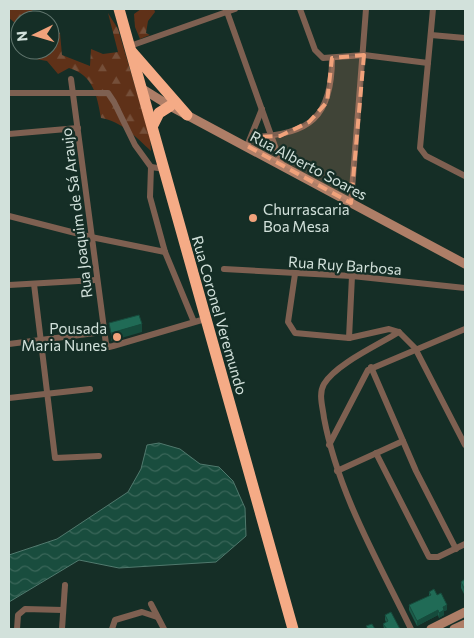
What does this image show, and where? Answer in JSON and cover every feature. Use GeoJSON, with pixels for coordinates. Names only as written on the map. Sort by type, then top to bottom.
{"type":"FeatureCollection","features":[{"type":"Feature","properties":{"kind":"highway","name":"Rua Coronel Veremundo"},"geometry":{"type":"LineString","coordinates":[[119,9],[293,629]]}},
{"type":"Feature","properties":{"kind":"highway"},"geometry":{"type":"LineString","coordinates":[[130,49],[187,114]]}},
{"type":"Feature","properties":{"kind":"highway"},"geometry":{"type":"LineString","coordinates":[[153,125],[159,113],[170,106]]}},
{"type":"Feature","properties":{"kind":"main road","name":"Rua Alberto Soares"},"geometry":{"type":"LineString","coordinates":[[141,88],[170,106],[465,264]]}},
{"type":"Feature","properties":{"kind":"main road"},"geometry":{"type":"LineString","coordinates":[[451,627],[465,612]]}},
{"type":"Feature","properties":{"kind":"main road"},"geometry":{"type":"LineString","coordinates":[[431,629],[465,624]]}},
{"type":"Feature","properties":{"kind":"street"},"geometry":{"type":"LineString","coordinates":[[130,49],[227,10],[235,9]]}},
{"type":"Feature","properties":{"kind":"street"},"geometry":{"type":"LineString","coordinates":[[300,9],[314,50],[323,58],[364,55],[428,63]]}},
{"type":"Feature","properties":{"kind":"street"},"geometry":{"type":"LineString","coordinates":[[351,203],[364,55],[366,9]]}},
{"type":"Feature","properties":{"kind":"street"},"geometry":{"type":"LineString","coordinates":[[433,9],[421,151],[426,156],[465,176]]}},
{"type":"Feature","properties":{"kind":"street"},"geometry":{"type":"LineString","coordinates":[[227,10],[282,166]]}},
{"type":"Feature","properties":{"kind":"street"},"geometry":{"type":"LineString","coordinates":[[431,35],[465,38]]}},
{"type":"Feature","properties":{"kind":"street"},"geometry":{"type":"LineString","coordinates":[[252,137],[272,136],[298,129],[309,122],[323,108],[331,89],[332,58]]}},
{"type":"Feature","properties":{"kind":"street","name":"Rua Joaquim de Sá Araujo"},"geometry":{"type":"LineString","coordinates":[[71,79],[96,280],[106,344],[109,347],[114,346],[194,322]]}},
{"type":"Feature","properties":{"kind":"street"},"geometry":{"type":"LineString","coordinates":[[9,93],[103,92],[112,97],[135,145],[151,166],[150,197],[165,252],[194,322],[206,319]]}},
{"type":"Feature","properties":{"kind":"street"},"geometry":{"type":"LineString","coordinates":[[247,146],[262,109]]}},
{"type":"Feature","properties":{"kind":"street"},"geometry":{"type":"LineString","coordinates":[[9,134],[78,128]]}},
{"type":"Feature","properties":{"kind":"street"},"geometry":{"type":"LineString","coordinates":[[151,166],[165,169]]}},
{"type":"Feature","properties":{"kind":"street"},"geometry":{"type":"LineString","coordinates":[[9,216],[91,237],[165,252]]}},
{"type":"Feature","properties":{"kind":"street","name":"Rua Ruy Barbosa"},"geometry":{"type":"LineString","coordinates":[[224,269],[352,276],[465,288]]}},
{"type":"Feature","properties":{"kind":"street"},"geometry":{"type":"LineString","coordinates":[[294,274],[288,322],[290,328],[300,335],[349,338],[389,329],[399,332],[415,348],[465,445]]}},
{"type":"Feature","properties":{"kind":"street"},"geometry":{"type":"LineString","coordinates":[[349,338],[352,276]]}},
{"type":"Feature","properties":{"kind":"street"},"geometry":{"type":"LineString","coordinates":[[9,285],[96,280]]}},
{"type":"Feature","properties":{"kind":"street"},"geometry":{"type":"LineString","coordinates":[[34,284],[55,458],[99,456]]}},
{"type":"Feature","properties":{"kind":"street"},"geometry":{"type":"LineString","coordinates":[[329,444],[371,367],[465,329]]}},
{"type":"Feature","properties":{"kind":"street"},"geometry":{"type":"LineString","coordinates":[[9,344],[103,332]]}},
{"type":"Feature","properties":{"kind":"street"},"geometry":{"type":"LineString","coordinates":[[399,332],[345,363],[324,384],[321,401],[329,444],[344,490],[411,629]]}},
{"type":"Feature","properties":{"kind":"street"},"geometry":{"type":"LineString","coordinates":[[371,367],[403,441],[456,549]]}},
{"type":"Feature","properties":{"kind":"street"},"geometry":{"type":"LineString","coordinates":[[9,398],[90,389]]}},
{"type":"Feature","properties":{"kind":"street"},"geometry":{"type":"LineString","coordinates":[[337,471],[403,441]]}},
{"type":"Feature","properties":{"kind":"street"},"geometry":{"type":"LineString","coordinates":[[376,453],[429,557],[438,557],[465,544]]}},
{"type":"Feature","properties":{"kind":"street"},"geometry":{"type":"LineString","coordinates":[[62,629],[65,585]]}},
{"type":"Feature","properties":{"kind":"street"},"geometry":{"type":"LineString","coordinates":[[151,604],[164,629]]}},
{"type":"Feature","properties":{"kind":"street"},"geometry":{"type":"LineString","coordinates":[[17,629],[17,618],[20,612],[25,609],[63,610]]}},
{"type":"Feature","properties":{"kind":"street"},"geometry":{"type":"LineString","coordinates":[[112,629],[115,620],[142,612],[158,617]]}},
{"type":"Feature","properties":{"kind":"highlighted area"},"geometry":{"type":"Polygon","coordinates":[[[364,55],[351,203],[247,146],[252,137],[280,136],[309,122],[327,102],[332,58],[364,55]]]}},
{"type":"Feature","properties":{"kind":"green space"},"geometry":{"type":"Polygon","coordinates":[[[9,9],[32,10],[10,10],[9,18],[9,9]]]}},
{"type":"Feature","properties":{"kind":"green space"},"geometry":{"type":"Polygon","coordinates":[[[141,9],[154,9],[155,12],[148,21],[146,33],[150,35],[140,39],[135,27],[134,14],[141,9]]]}},
{"type":"Feature","properties":{"kind":"green space"},"geometry":{"type":"Polygon","coordinates":[[[108,13],[118,29],[150,137],[151,151],[122,126],[101,118],[98,101],[89,81],[84,76],[69,68],[58,74],[47,61],[41,60],[60,60],[60,33],[62,55],[90,66],[91,49],[103,54],[118,52],[108,13]]]}},
{"type":"Feature","properties":{"kind":"water"},"geometry":{"type":"Polygon","coordinates":[[[159,443],[180,449],[200,464],[219,467],[233,481],[245,508],[246,536],[216,562],[119,568],[79,560],[9,602],[9,555],[57,539],[128,492],[141,469],[147,445],[159,443]]]}},
{"type":"Feature","properties":{"kind":"building"},"geometry":{"type":"Polygon","coordinates":[[[139,315],[142,324],[111,333],[109,323],[139,315]]]}},
{"type":"Feature","properties":{"kind":"building"},"geometry":{"type":"Polygon","coordinates":[[[465,579],[465,590],[461,582],[465,579]]]}},
{"type":"Feature","properties":{"kind":"building"},"geometry":{"type":"Polygon","coordinates":[[[434,589],[437,595],[441,593],[447,605],[439,613],[438,610],[417,621],[409,605],[431,595],[429,592],[434,589]]]}},
{"type":"Feature","properties":{"kind":"building"},"geometry":{"type":"Polygon","coordinates":[[[391,612],[400,629],[387,629],[383,624],[388,621],[385,615],[391,612]]]}},
{"type":"Feature","properties":{"kind":"building"},"geometry":{"type":"Polygon","coordinates":[[[372,624],[375,629],[368,629],[366,626],[372,624]]]}},
{"type":"Feature","properties":{"kind":"place","name":"Churrascaria Boa Mesa"},"geometry":{"type":"Point","coordinates":[253,218]}},
{"type":"Feature","properties":{"kind":"place","name":"Pousada Maria Nunes"},"geometry":{"type":"Point","coordinates":[117,337]}}]}
